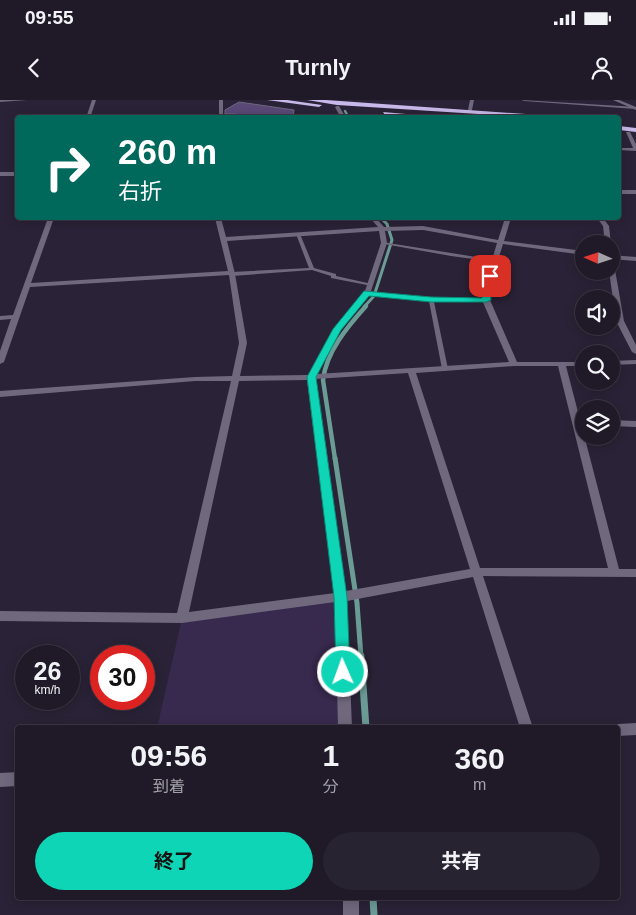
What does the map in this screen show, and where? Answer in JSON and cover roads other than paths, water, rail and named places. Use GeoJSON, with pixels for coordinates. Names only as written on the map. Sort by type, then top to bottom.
{"type":"FeatureCollection","features":[{"type":"Feature","properties":{"kind":"highway"},"geometry":{"type":"LineString","coordinates":[[270,100],[470,110],[518,115]]}},
{"type":"Feature","properties":{"kind":"highway"},"geometry":{"type":"LineString","coordinates":[[310,100],[447,115]]}},
{"type":"Feature","properties":{"kind":"highway"},"geometry":{"type":"LineString","coordinates":[[337,103],[512,115]]}},
{"type":"Feature","properties":{"kind":"highway"},"geometry":{"type":"LineString","coordinates":[[337,103],[411,115]]}},
{"type":"Feature","properties":{"kind":"highway"},"geometry":{"type":"LineString","coordinates":[[621,126],[636,126]]}},
{"type":"Feature","properties":{"kind":"highway"},"geometry":{"type":"LineString","coordinates":[[621,126],[636,130]]}},
{"type":"Feature","properties":{"kind":"highway"},"geometry":{"type":"LineString","coordinates":[[621,132],[636,134]]}},
{"type":"Feature","properties":{"kind":"street"},"geometry":{"type":"LineString","coordinates":[[0,101],[25,100]]}},
{"type":"Feature","properties":{"kind":"street"},"geometry":{"type":"LineString","coordinates":[[89,115],[94,100]]}},
{"type":"Feature","properties":{"kind":"street"},"geometry":{"type":"LineString","coordinates":[[221,100],[221,115]]}},
{"type":"Feature","properties":{"kind":"street"},"geometry":{"type":"LineString","coordinates":[[470,110],[472,100]]}},
{"type":"Feature","properties":{"kind":"street"},"geometry":{"type":"LineString","coordinates":[[524,100],[635,108]]}},
{"type":"Feature","properties":{"kind":"street"},"geometry":{"type":"LineString","coordinates":[[568,100],[577,104]]}},
{"type":"Feature","properties":{"kind":"street"},"geometry":{"type":"LineString","coordinates":[[615,100],[635,108]]}},
{"type":"Feature","properties":{"kind":"street"},"geometry":{"type":"LineString","coordinates":[[337,103],[343,115]]}},
{"type":"Feature","properties":{"kind":"street"},"geometry":{"type":"LineString","coordinates":[[621,149],[636,150],[628,133]]}},
{"type":"Feature","properties":{"kind":"street"},"geometry":{"type":"LineString","coordinates":[[0,174],[15,174]]}},
{"type":"Feature","properties":{"kind":"street"},"geometry":{"type":"LineString","coordinates":[[621,192],[636,192]]}},
{"type":"Feature","properties":{"kind":"street"},"geometry":{"type":"LineString","coordinates":[[0,362],[50,220]]}},
{"type":"Feature","properties":{"kind":"street"},"geometry":{"type":"LineString","coordinates":[[182,618],[243,343],[232,274],[218,220]]}},
{"type":"Feature","properties":{"kind":"street"},"geometry":{"type":"LineString","coordinates":[[345,725],[341,597],[311,377],[338,329],[367,293],[384,242],[382,229],[375,220]]}},
{"type":"Feature","properties":{"kind":"street"},"geometry":{"type":"LineString","coordinates":[[507,220],[486,290],[486,300],[514,364]]}},
{"type":"Feature","properties":{"kind":"street"},"geometry":{"type":"LineString","coordinates":[[602,220],[606,226],[607,235]]}},
{"type":"Feature","properties":{"kind":"street"},"geometry":{"type":"LineString","coordinates":[[223,239],[423,228],[501,242],[575,252]]}},
{"type":"Feature","properties":{"kind":"street"},"geometry":{"type":"LineString","coordinates":[[620,258],[636,259]]}},
{"type":"Feature","properties":{"kind":"street"},"geometry":{"type":"LineString","coordinates":[[27,285],[232,274]]}},
{"type":"Feature","properties":{"kind":"street"},"geometry":{"type":"LineString","coordinates":[[614,280],[620,321],[636,352]]}},
{"type":"Feature","properties":{"kind":"street"},"geometry":{"type":"LineString","coordinates":[[0,318],[15,318]]}},
{"type":"Feature","properties":{"kind":"street"},"geometry":{"type":"LineString","coordinates":[[620,363],[636,362]]}},
{"type":"Feature","properties":{"kind":"street"},"geometry":{"type":"LineString","coordinates":[[0,394],[195,379],[236,380],[514,364],[575,364]]}},
{"type":"Feature","properties":{"kind":"street"},"geometry":{"type":"LineString","coordinates":[[562,364],[575,406]]}},
{"type":"Feature","properties":{"kind":"street"},"geometry":{"type":"LineString","coordinates":[[411,371],[526,725]]}},
{"type":"Feature","properties":{"kind":"street"},"geometry":{"type":"LineString","coordinates":[[620,424],[636,424]]}},
{"type":"Feature","properties":{"kind":"street"},"geometry":{"type":"LineString","coordinates":[[585,445],[614,572]]}},
{"type":"Feature","properties":{"kind":"street"},"geometry":{"type":"LineString","coordinates":[[0,616],[182,618],[341,597],[477,572],[636,573]]}},
{"type":"Feature","properties":{"kind":"street"},"geometry":{"type":"LineString","coordinates":[[620,730],[636,729]]}},
{"type":"Feature","properties":{"kind":"street"},"geometry":{"type":"LineString","coordinates":[[0,780],[15,779]]}},
{"type":"Feature","properties":{"kind":"street"},"geometry":{"type":"LineString","coordinates":[[351,900],[351,915]]}},
{"type":"Feature","properties":{"kind":"lane"},"geometry":{"type":"LineString","coordinates":[[298,234],[312,269]]}},
{"type":"Feature","properties":{"kind":"lane"},"geometry":{"type":"LineString","coordinates":[[384,242],[451,255],[495,261]]}},
{"type":"Feature","properties":{"kind":"lane"},"geometry":{"type":"LineString","coordinates":[[232,274],[312,269],[334,275],[333,277],[370,285]]}},
{"type":"Feature","properties":{"kind":"lane"},"geometry":{"type":"LineString","coordinates":[[367,293],[431,300],[486,300]]}},
{"type":"Feature","properties":{"kind":"lane"},"geometry":{"type":"LineString","coordinates":[[431,300],[445,369]]}},
{"type":"Feature","properties":{"kind":"waterway"},"geometry":{"type":"LineString","coordinates":[[345,111],[347,115]]}},
{"type":"Feature","properties":{"kind":"waterway"},"geometry":{"type":"LineString","coordinates":[[364,307],[374,296],[392,240],[387,224],[383,220]]}},
{"type":"Feature","properties":{"kind":"waterway"},"geometry":{"type":"LineString","coordinates":[[335,459],[323,380],[325,370],[328,359],[339,340],[366,306]]}},
{"type":"Feature","properties":{"kind":"waterway"},"geometry":{"type":"LineString","coordinates":[[335,458],[357,603],[361,657]]}},
{"type":"Feature","properties":{"kind":"waterway"},"geometry":{"type":"LineString","coordinates":[[361,656],[366,725]]}},
{"type":"Feature","properties":{"kind":"waterway"},"geometry":{"type":"LineString","coordinates":[[373,900],[374,915]]}}]}
